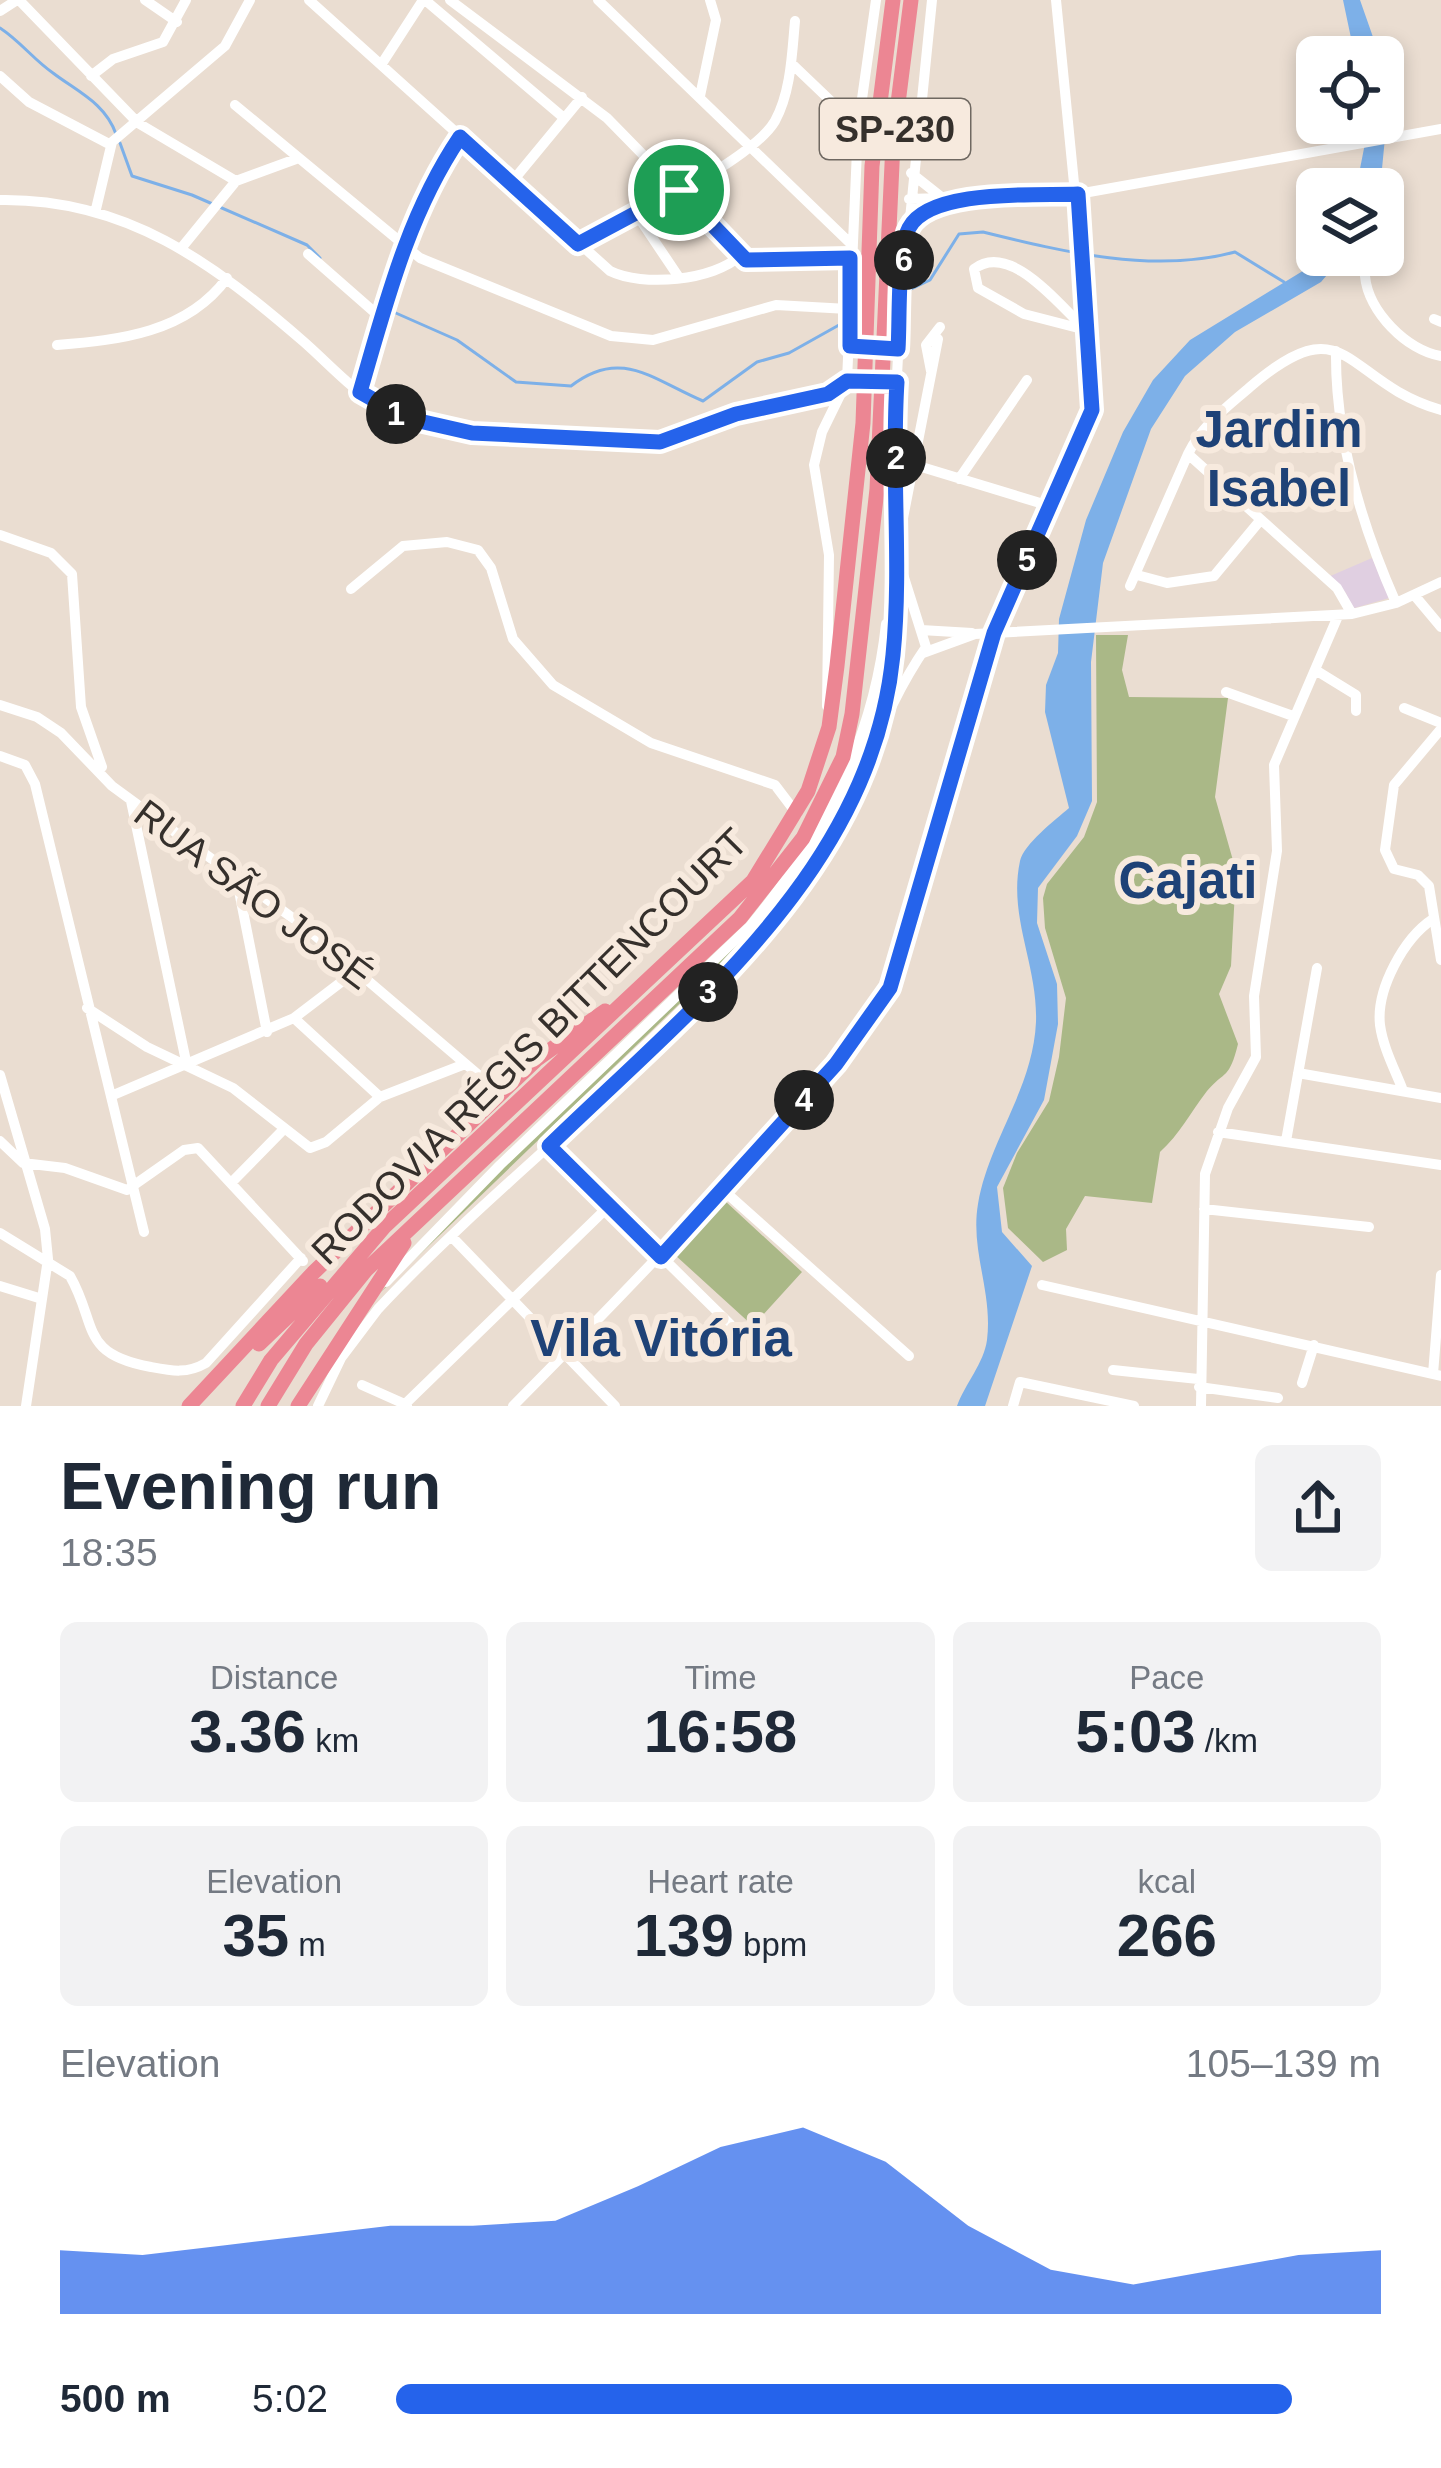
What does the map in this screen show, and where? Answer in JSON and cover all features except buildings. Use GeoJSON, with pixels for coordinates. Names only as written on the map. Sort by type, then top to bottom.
{"type":"FeatureCollection","features":[{"type":"Feature","properties":{"kind":"highway","name":"RODOVIA RÉGIS BITTENCOURT"},"geometry":{"type":"LineString","coordinates":[[243,1406],[272,1360],[346,1266],[753,880],[797,815],[829,727],[871,424],[859,258],[893,0]]}},
{"type":"Feature","properties":{"kind":"highway","name":"RODOVIA RÉGIS BITTENCOURT"},"geometry":{"type":"LineString","coordinates":[[268,1406],[336,1304],[434,1202],[740,918],[803,838],[843,757],[852,714],[871,424],[911,0]]}},
{"type":"Feature","properties":{"kind":"highway"},"geometry":{"type":"LineString","coordinates":[[217,1379],[313,1273],[558,1042],[647,983]]}},
{"type":"Feature","properties":{"kind":"highway"},"geometry":{"type":"LineString","coordinates":[[312,1406],[434,1202]]}},
{"type":"Feature","properties":{"kind":"highway"},"geometry":{"type":"LineString","coordinates":[[189,1406],[346,1266]]}},
{"type":"Feature","properties":{"kind":"street"},"geometry":{"type":"LineString","coordinates":[[0,10],[18,0],[138,123],[236,181]]}},
{"type":"Feature","properties":{"kind":"street"},"geometry":{"type":"LineString","coordinates":[[145,0],[177,22]]}},
{"type":"Feature","properties":{"kind":"street"},"geometry":{"type":"LineString","coordinates":[[91,76],[112,59],[163,42],[186,0]]}},
{"type":"Feature","properties":{"kind":"street"},"geometry":{"type":"LineString","coordinates":[[96,209],[116,140],[225,46],[250,0]]}},
{"type":"Feature","properties":{"kind":"street"},"geometry":{"type":"LineString","coordinates":[[381,65],[424,0],[564,118]]}},
{"type":"Feature","properties":{"kind":"street"},"geometry":{"type":"LineString","coordinates":[[450,0],[582,98],[741,255],[751,261],[859,258]]}},
{"type":"Feature","properties":{"kind":"street"},"geometry":{"type":"LineString","coordinates":[[598,0],[752,146],[850,243],[859,258],[848,309],[847,381],[822,432],[814,465],[829,555],[829,727]]}},
{"type":"Feature","properties":{"kind":"street"},"geometry":{"type":"LineString","coordinates":[[700,96],[716,20],[710,0]]}},
{"type":"Feature","properties":{"kind":"street"},"geometry":{"type":"LineString","coordinates":[[850,243],[857,127],[876,0]]}},
{"type":"Feature","properties":{"kind":"street"},"geometry":{"type":"LineString","coordinates":[[312,1406],[314,1392],[393,1273],[737,938],[785,883],[826,822],[852,766],[890,629],[901,568],[898,349],[911,173],[932,0]]}},
{"type":"Feature","properties":{"kind":"street"},"geometry":{"type":"LineString","coordinates":[[513,1406],[661,1257],[836,1064],[890,988],[994,633],[1092,410],[1078,194],[1056,0]]}},
{"type":"Feature","properties":{"kind":"street"},"geometry":{"type":"LineString","coordinates":[[315,2],[578,244],[623,278],[679,276],[729,265],[741,255]]}},
{"type":"Feature","properties":{"kind":"street"},"geometry":{"type":"LineString","coordinates":[[578,244],[752,146],[777,118],[791,63],[795,21]]}},
{"type":"Feature","properties":{"kind":"street"},"geometry":{"type":"LineString","coordinates":[[791,63],[857,127]]}},
{"type":"Feature","properties":{"kind":"street"},"geometry":{"type":"LineString","coordinates":[[0,76],[29,102],[116,140]]}},
{"type":"Feature","properties":{"kind":"street"},"geometry":{"type":"LineString","coordinates":[[511,183],[582,98]]}},
{"type":"Feature","properties":{"kind":"street"},"geometry":{"type":"LineString","coordinates":[[235,105],[404,248],[514,298],[638,341],[776,305],[848,309]]}},
{"type":"Feature","properties":{"kind":"street"},"geometry":{"type":"LineString","coordinates":[[909,199],[1078,194],[1441,129]]}},
{"type":"Feature","properties":{"kind":"street"},"geometry":{"type":"LineString","coordinates":[[360,392],[426,191],[460,137]]}},
{"type":"Feature","properties":{"kind":"street"},"geometry":{"type":"LineString","coordinates":[[184,246],[236,181],[257,169],[296,159]]}},
{"type":"Feature","properties":{"kind":"street"},"geometry":{"type":"LineString","coordinates":[[911,173],[943,198]]}},
{"type":"Feature","properties":{"kind":"street"},"geometry":{"type":"LineString","coordinates":[[0,200],[96,209],[184,246],[360,392],[406,418],[454,430],[660,442],[752,409],[828,394],[847,381],[897,382]]}},
{"type":"Feature","properties":{"kind":"street"},"geometry":{"type":"LineString","coordinates":[[907,230],[926,210],[962,200]]}},
{"type":"Feature","properties":{"kind":"street"},"geometry":{"type":"LineString","coordinates":[[637,214],[679,276]]}},
{"type":"Feature","properties":{"kind":"street"},"geometry":{"type":"LineString","coordinates":[[308,254],[384,311]]}},
{"type":"Feature","properties":{"kind":"street"},"geometry":{"type":"LineString","coordinates":[[989,261],[1011,266],[1087,331],[1017,311],[977,288],[974,269],[989,261]]}},
{"type":"Feature","properties":{"kind":"street"},"geometry":{"type":"LineString","coordinates":[[1364,277],[1368,293],[1399,333],[1420,351],[1441,356]]}},
{"type":"Feature","properties":{"kind":"street"},"geometry":{"type":"LineString","coordinates":[[57,345],[111,341],[193,314],[227,278]]}},
{"type":"Feature","properties":{"kind":"street"},"geometry":{"type":"LineString","coordinates":[[900,533],[932,371],[926,345],[939,333]]}},
{"type":"Feature","properties":{"kind":"street"},"geometry":{"type":"LineString","coordinates":[[850,346],[898,349]]}},
{"type":"Feature","properties":{"kind":"street"},"geometry":{"type":"LineString","coordinates":[[1258,523],[1214,576],[1168,583],[1133,581],[1188,454],[1207,424],[1288,355],[1312,346],[1336,350],[1404,398],[1441,410]]}},
{"type":"Feature","properties":{"kind":"street"},"geometry":{"type":"LineString","coordinates":[[1336,350],[1337,393],[1352,469],[1366,527],[1396,603]]}},
{"type":"Feature","properties":{"kind":"street"},"geometry":{"type":"LineString","coordinates":[[958,478],[1027,380]]}},
{"type":"Feature","properties":{"kind":"street"},"geometry":{"type":"LineString","coordinates":[[1188,454],[1258,523],[1337,588],[1345,615],[1293,716],[1274,765],[1277,851],[1254,996],[1256,1058],[1218,1132],[1205,1174],[1201,1406]]}},
{"type":"Feature","properties":{"kind":"street"},"geometry":{"type":"LineString","coordinates":[[915,465],[1050,506]]}},
{"type":"Feature","properties":{"kind":"street"},"geometry":{"type":"LineString","coordinates":[[0,535],[51,553],[72,574],[81,707],[87,734],[112,786]]}},
{"type":"Feature","properties":{"kind":"street"},"geometry":{"type":"LineString","coordinates":[[351,589],[404,546],[447,542],[478,550],[491,568],[513,639],[553,685],[651,743],[775,785],[797,815]]}},
{"type":"Feature","properties":{"kind":"street"},"geometry":{"type":"LineString","coordinates":[[312,1406],[341,1358],[389,1298],[778,917],[838,828],[882,721],[926,641],[901,568]]}},
{"type":"Feature","properties":{"kind":"street"},"geometry":{"type":"LineString","coordinates":[[890,629],[1025,633],[1345,615],[1396,603],[1441,582]]}},
{"type":"Feature","properties":{"kind":"street"},"geometry":{"type":"LineString","coordinates":[[1415,596],[1441,626]]}},
{"type":"Feature","properties":{"kind":"street"},"geometry":{"type":"LineString","coordinates":[[882,721],[895,650],[890,629]]}},
{"type":"Feature","properties":{"kind":"street"},"geometry":{"type":"LineString","coordinates":[[895,650],[904,658],[920,655],[975,634]]}},
{"type":"Feature","properties":{"kind":"street"},"geometry":{"type":"LineString","coordinates":[[1317,671],[1356,694],[1356,711]]}},
{"type":"Feature","properties":{"kind":"street"},"geometry":{"type":"LineString","coordinates":[[1226,692],[1293,716]]}},
{"type":"Feature","properties":{"kind":"street","name":"RUA SÃO JOSÉ"},"geometry":{"type":"LineString","coordinates":[[0,705],[49,724],[112,786],[357,970],[502,1095]]}},
{"type":"Feature","properties":{"kind":"street"},"geometry":{"type":"LineString","coordinates":[[1404,708],[1441,726],[1394,785],[1384,850],[1394,868],[1418,875],[1429,886],[1441,960]]}},
{"type":"Feature","properties":{"kind":"street"},"geometry":{"type":"LineString","coordinates":[[0,756],[18,761],[35,784],[144,1232]]}},
{"type":"Feature","properties":{"kind":"street"},"geometry":{"type":"LineString","coordinates":[[131,801],[187,1066]]}},
{"type":"Feature","properties":{"kind":"street"},"geometry":{"type":"LineString","coordinates":[[236,876],[267,1032]]}},
{"type":"Feature","properties":{"kind":"street"},"geometry":{"type":"LineString","coordinates":[[1402,1088],[1382,1034],[1380,1011],[1407,942],[1433,919]]}},
{"type":"Feature","properties":{"kind":"street"},"geometry":{"type":"LineString","coordinates":[[1286,1141],[1317,968]]}},
{"type":"Feature","properties":{"kind":"street"},"geometry":{"type":"LineString","coordinates":[[111,1096],[267,1032],[294,1018],[357,970]]}},
{"type":"Feature","properties":{"kind":"street"},"geometry":{"type":"LineString","coordinates":[[87,1008],[128,1036],[233,1088],[304,1146],[317,1147],[380,1097],[465,1064]]}},
{"type":"Feature","properties":{"kind":"street"},"geometry":{"type":"LineString","coordinates":[[294,1018],[380,1097]]}},
{"type":"Feature","properties":{"kind":"street"},"geometry":{"type":"LineString","coordinates":[[1298,1073],[1441,1098]]}},
{"type":"Feature","properties":{"kind":"street"},"geometry":{"type":"LineString","coordinates":[[0,1075],[45,1229],[48,1259],[26,1406]]}},
{"type":"Feature","properties":{"kind":"street"},"geometry":{"type":"LineString","coordinates":[[233,1181],[283,1130]]}},
{"type":"Feature","properties":{"kind":"street"},"geometry":{"type":"LineString","coordinates":[[1218,1132],[1441,1166]]}},
{"type":"Feature","properties":{"kind":"street"},"geometry":{"type":"LineString","coordinates":[[0,1141],[23,1163],[65,1168],[108,1186],[132,1189],[191,1147],[206,1151],[313,1273]]}},
{"type":"Feature","properties":{"kind":"street"},"geometry":{"type":"LineString","coordinates":[[549,1146],[730,1324]]}},
{"type":"Feature","properties":{"kind":"street"},"geometry":{"type":"LineString","coordinates":[[722,1189],[909,1356]]}},
{"type":"Feature","properties":{"kind":"street"},"geometry":{"type":"LineString","coordinates":[[362,1385],[406,1405],[608,1207]]}},
{"type":"Feature","properties":{"kind":"street"},"geometry":{"type":"LineString","coordinates":[[1204,1210],[1281,1214],[1369,1227]]}},
{"type":"Feature","properties":{"kind":"street"},"geometry":{"type":"LineString","coordinates":[[0,1233],[48,1259],[75,1283],[87,1328],[107,1353],[136,1364],[185,1372],[206,1363],[301,1258]]}},
{"type":"Feature","properties":{"kind":"street"},"geometry":{"type":"LineString","coordinates":[[453,1238],[615,1406]]}},
{"type":"Feature","properties":{"kind":"street"},"geometry":{"type":"LineString","coordinates":[[1042,1285],[1437,1375],[1441,1275]]}},
{"type":"Feature","properties":{"kind":"street"},"geometry":{"type":"LineString","coordinates":[[0,1286],[42,1300]]}},
{"type":"Feature","properties":{"kind":"street"},"geometry":{"type":"LineString","coordinates":[[1302,1383],[1313,1345]]}},
{"type":"Feature","properties":{"kind":"street"},"geometry":{"type":"LineString","coordinates":[[1113,1370],[1278,1398]]}},
{"type":"Feature","properties":{"kind":"street"},"geometry":{"type":"LineString","coordinates":[[1013,1406],[1020,1382],[1134,1406]]}},
{"type":"Feature","properties":{"kind":"shaded area"},"geometry":{"type":"Polygon","coordinates":[[[1372,558],[1389,598],[1351,609],[1346,593],[1328,577],[1372,558]]]}},
{"type":"Feature","properties":{"kind":"green space"},"geometry":{"type":"Polygon","coordinates":[[[1096,635],[1128,635],[1122,670],[1129,697],[1228,698],[1215,797],[1236,871],[1231,966],[1219,994],[1238,1044],[1229,1069],[1160,1152],[1152,1203],[1085,1196],[1066,1229],[1067,1250],[1043,1262],[1008,1228],[1003,1188],[1017,1153],[1049,1101],[1059,1057],[1066,998],[1045,928],[1043,898],[1047,884],[1084,837],[1097,802],[1096,635]]]}},
{"type":"Feature","properties":{"kind":"green space"},"geometry":{"type":"Polygon","coordinates":[[[772,906],[730,955],[381,1292],[410,1259],[772,906]]]}},
{"type":"Feature","properties":{"kind":"green space"},"geometry":{"type":"Polygon","coordinates":[[[724,1200],[802,1272],[753,1326],[675,1255],[724,1200]]]}},
{"type":"Feature","properties":{"kind":"water"},"geometry":{"type":"Polygon","coordinates":[[[1343,0],[1360,0],[1373,36],[1351,36],[1343,0]]]}},
{"type":"Feature","properties":{"kind":"water"},"geometry":{"type":"Polygon","coordinates":[[[1365,144],[1384,144],[1382,168],[1360,168],[1365,144]]]}},
{"type":"Feature","properties":{"kind":"water"},"geometry":{"type":"Polygon","coordinates":[[[1296,275],[1326,276],[1235,332],[1185,376],[1151,429],[1103,563],[1091,662],[1092,801],[1077,836],[1038,888],[1037,923],[1057,984],[1058,1024],[1044,1100],[997,1187],[1002,1232],[1032,1266],[985,1406],[957,1406],[987,1340],[978,1204],[1027,1070],[1036,1022],[1018,902],[1020,861],[1034,840],[1069,808],[1045,712],[1046,685],[1058,653],[1059,619],[1086,520],[1123,432],[1153,380],[1190,340],[1296,275]]]}},
{"type":"Feature","properties":{"kind":"waterway"},"geometry":{"type":"LineString","coordinates":[[0,28],[98,106],[116,134]]}},
{"type":"Feature","properties":{"kind":"waterway"},"geometry":{"type":"LineString","coordinates":[[120,143],[132,176],[192,195],[307,245],[320,258]]}},
{"type":"Feature","properties":{"kind":"waterway"},"geometry":{"type":"LineString","coordinates":[[909,290],[930,280],[959,234],[983,232],[1077,253],[1141,261],[1235,252],[1284,282]]}},
{"type":"Feature","properties":{"kind":"waterway"},"geometry":{"type":"LineString","coordinates":[[389,310],[457,340],[516,382],[571,386],[589,375],[622,368],[703,401],[757,362],[789,353],[839,325]]}},
{"type":"Feature","properties":{"kind":"district","name":"Jardim Isabel"},"geometry":{"type":"Point","coordinates":[1279,458]}},
{"type":"Feature","properties":{"kind":"district","name":"Cajati"},"geometry":{"type":"Point","coordinates":[1188,880]}},
{"type":"Feature","properties":{"kind":"district","name":"Vila Vitória"},"geometry":{"type":"Point","coordinates":[661,1338]}},
{"type":"Feature","properties":{"kind":"route"},"geometry":{"type":"LineString","coordinates":[[460,137],[578,244],[679,190],[746,260],[850,258],[850,346],[898,349],[907,230],[926,210],[962,200],[1078,194],[1095,397],[994,633],[890,988],[867,1027],[836,1064],[661,1257],[549,1146],[721,980],[778,917],[823,853],[855,793],[882,721],[895,650],[893,619],[901,568],[897,382],[847,381],[828,394],[767,405],[660,442],[514,438],[436,427],[406,418],[360,392],[416,214],[460,137]]}}]}
